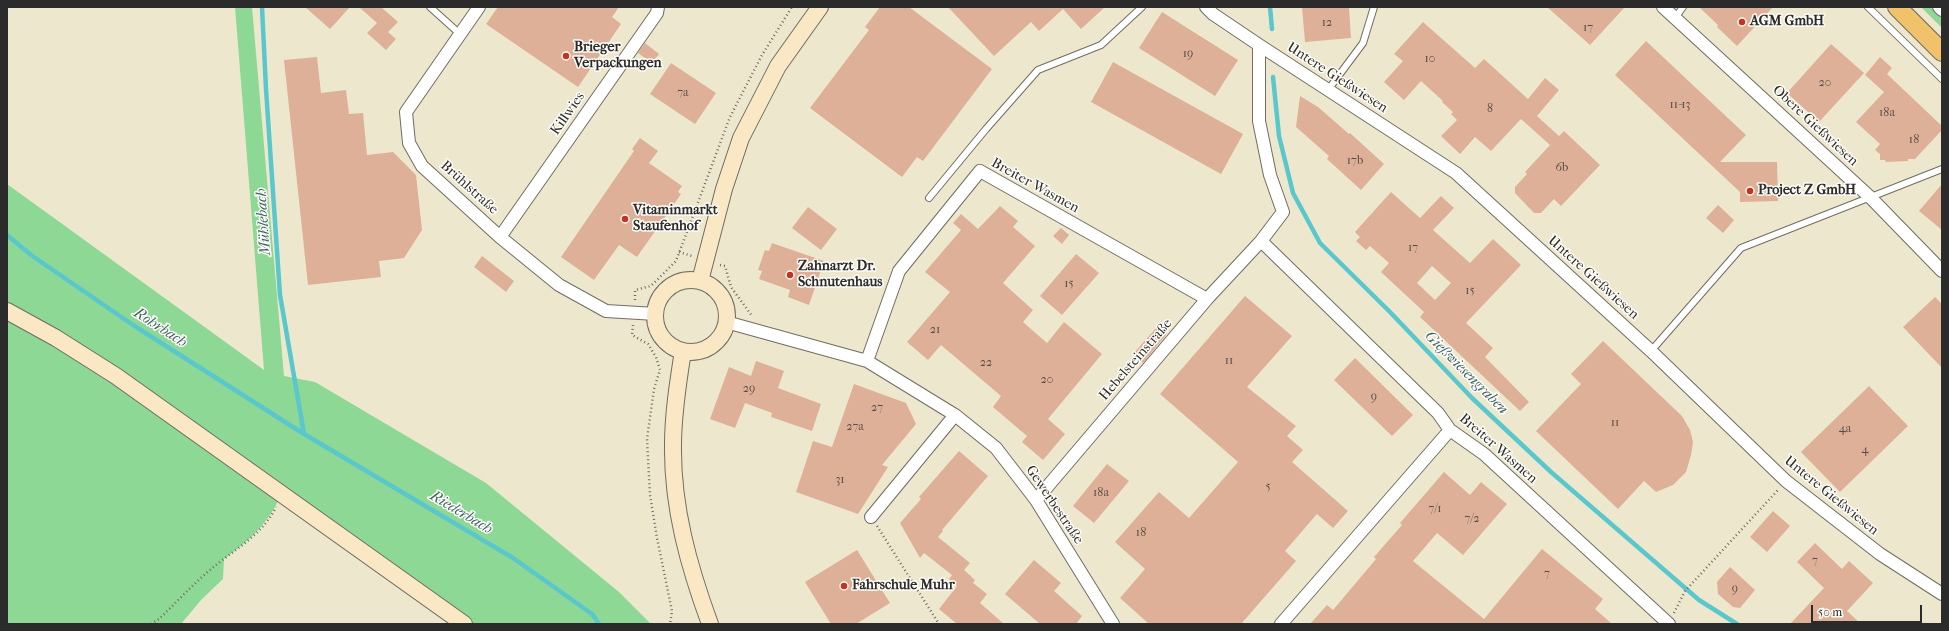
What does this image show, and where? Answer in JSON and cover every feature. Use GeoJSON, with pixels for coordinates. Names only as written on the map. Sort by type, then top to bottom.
{"type":"FeatureCollection","features":[{"type":"Feature","properties":{"kind":"main road"},"geometry":{"type":"LineString","coordinates":[[700,281],[724,189],[741,138],[778,66],[820,7]]}},
{"type":"Feature","properties":{"kind":"main road"},"geometry":{"type":"LineString","coordinates":[[1897,7],[1942,52]]}},
{"type":"Feature","properties":{"kind":"main road"},"geometry":{"type":"LineString","coordinates":[[690,280],[700,281],[712,286],[720,295],[726,306],[726,322],[724,331],[717,341],[708,348],[696,352],[683,351],[672,346],[663,338],[657,327],[656,314],[658,304],[670,287],[679,282],[690,280]]}},
{"type":"Feature","properties":{"kind":"main road"},"geometry":{"type":"LineString","coordinates":[[7,311],[56,338],[116,376],[464,624]]}},
{"type":"Feature","properties":{"kind":"main road"},"geometry":{"type":"LineString","coordinates":[[683,351],[674,419],[673,447],[676,496],[682,533],[691,570],[710,624]]}},
{"type":"Feature","properties":{"kind":"street","name":"Brühlstraße"},"geometry":{"type":"LineString","coordinates":[[479,7],[406,112],[409,143],[422,166],[500,237],[559,285],[606,311],[634,314],[656,314]]}},
{"type":"Feature","properties":{"kind":"street","name":"Killwies"},"geometry":{"type":"LineString","coordinates":[[500,237],[657,13],[658,7]]}},
{"type":"Feature","properties":{"kind":"street","name":"Untere Gießwiesen"},"geometry":{"type":"LineString","coordinates":[[1206,7],[1213,14],[1259,45],[1456,173],[1651,351],[1786,481],[1880,554],[1942,594]]}},
{"type":"Feature","properties":{"kind":"street","name":"Obere Gießwiesen"},"geometry":{"type":"LineString","coordinates":[[1663,7],[1871,198],[1942,271]]}},
{"type":"Feature","properties":{"kind":"street"},"geometry":{"type":"LineString","coordinates":[[1939,7],[1942,10]]}},
{"type":"Feature","properties":{"kind":"street","name":"Hebelsteinstraße"},"geometry":{"type":"LineString","coordinates":[[1036,500],[1207,300],[1260,241],[1283,212],[1270,175],[1259,121],[1259,45]]}},
{"type":"Feature","properties":{"kind":"street","name":"Breiter Wasmen"},"geometry":{"type":"LineString","coordinates":[[867,361],[899,271],[980,171],[1207,300]]}},
{"type":"Feature","properties":{"kind":"street","name":"Breiter Wasmen"},"geometry":{"type":"LineString","coordinates":[[1260,241],[1438,413],[1450,430],[1484,454],[1671,621]]}},
{"type":"Feature","properties":{"kind":"street","name":"Gewerbestraße"},"geometry":{"type":"LineString","coordinates":[[726,322],[867,361],[956,415],[996,448],[1036,500],[1113,624]]}},
{"type":"Feature","properties":{"kind":"street"},"geometry":{"type":"LineString","coordinates":[[871,517],[956,415]]}},
{"type":"Feature","properties":{"kind":"street"},"geometry":{"type":"LineString","coordinates":[[1281,624],[1450,430]]}},
{"type":"Feature","properties":{"kind":"lane"},"geometry":{"type":"LineString","coordinates":[[430,7],[460,34]]}},
{"type":"Feature","properties":{"kind":"lane"},"geometry":{"type":"LineString","coordinates":[[929,198],[986,129],[1038,70],[1101,45],[1142,7]]}},
{"type":"Feature","properties":{"kind":"lane"},"geometry":{"type":"LineString","coordinates":[[1328,90],[1363,43],[1374,7]]}},
{"type":"Feature","properties":{"kind":"lane"},"geometry":{"type":"LineString","coordinates":[[1675,18],[1683,7]]}},
{"type":"Feature","properties":{"kind":"lane"},"geometry":{"type":"LineString","coordinates":[[1868,7],[1942,79]]}},
{"type":"Feature","properties":{"kind":"lane"},"geometry":{"type":"LineString","coordinates":[[1651,351],[1741,248],[1942,169]]}},
{"type":"Feature","properties":{"kind":"path"},"geometry":{"type":"LineString","coordinates":[[670,624],[672,610],[650,495],[647,439],[654,389],[660,370],[656,357],[648,344],[632,335],[635,290],[651,286],[676,261],[730,117],[762,56],[792,7]]}},
{"type":"Feature","properties":{"kind":"path"},"geometry":{"type":"LineString","coordinates":[[679,252],[725,266],[731,287],[752,315],[760,322],[763,332]]}},
{"type":"Feature","properties":{"kind":"path"},"geometry":{"type":"LineString","coordinates":[[1671,621],[1685,591],[1786,481]]}},
{"type":"Feature","properties":{"kind":"path"},"geometry":{"type":"LineString","coordinates":[[152,624],[210,569],[254,536],[272,515],[282,494]]}},
{"type":"Feature","properties":{"kind":"path"},"geometry":{"type":"LineString","coordinates":[[871,517],[939,624]]}},
{"type":"Feature","properties":{"kind":"green space"},"geometry":{"type":"Polygon","coordinates":[[[235,7],[252,7],[284,376],[315,382],[486,483],[619,592],[651,624],[464,624],[282,494],[270,515],[258,531],[224,559],[223,579],[201,600],[181,624],[7,624],[7,184],[264,370],[235,7]]]}},
{"type":"Feature","properties":{"kind":"green space"},"geometry":{"type":"Polygon","coordinates":[[[1921,7],[1939,7],[1942,10],[1942,28],[1921,7]]]}},
{"type":"Feature","properties":{"kind":"building"},"geometry":{"type":"Polygon","coordinates":[[[305,7],[350,7],[330,29],[305,7]]]}},
{"type":"Feature","properties":{"kind":"building"},"geometry":{"type":"Polygon","coordinates":[[[359,7],[381,7],[398,22],[388,32],[396,39],[386,50],[367,33],[377,23],[359,7]]]}},
{"type":"Feature","properties":{"kind":"building","name":"Brieger Verpackungen"},"geometry":{"type":"Polygon","coordinates":[[[498,7],[619,7],[612,17],[621,24],[578,87],[486,24],[498,7]]]}},
{"type":"Feature","properties":{"kind":"building"},"geometry":{"type":"Polygon","coordinates":[[[880,7],[909,7],[992,69],[923,161],[917,157],[902,177],[810,108],[869,30],[865,27],[880,7]]]}},
{"type":"Feature","properties":{"kind":"building"},"geometry":{"type":"Polygon","coordinates":[[[948,7],[1105,7],[1081,29],[1063,9],[1039,31],[1031,22],[994,56],[948,7]]]}},
{"type":"Feature","properties":{"kind":"building"},"geometry":{"type":"Polygon","coordinates":[[[1302,7],[1349,7],[1351,38],[1305,42],[1302,7]]]}},
{"type":"Feature","properties":{"kind":"building"},"geometry":{"type":"Polygon","coordinates":[[[1547,7],[1625,7],[1590,45],[1547,7]]]}},
{"type":"Feature","properties":{"kind":"building"},"geometry":{"type":"Polygon","coordinates":[[[1699,7],[1773,7],[1737,46],[1699,7]]]}},
{"type":"Feature","properties":{"kind":"building"},"geometry":{"type":"Polygon","coordinates":[[[1162,12],[1238,60],[1215,96],[1139,48],[1162,12]]]}},
{"type":"Feature","properties":{"kind":"building"},"geometry":{"type":"Polygon","coordinates":[[[1423,22],[1475,68],[1484,59],[1528,99],[1545,78],[1559,90],[1537,116],[1559,136],[1564,131],[1600,165],[1561,206],[1554,199],[1541,213],[1534,213],[1515,193],[1515,187],[1527,174],[1525,172],[1550,145],[1521,119],[1491,151],[1475,137],[1460,154],[1441,136],[1457,120],[1451,114],[1453,112],[1442,102],[1443,101],[1421,81],[1404,100],[1384,82],[1403,61],[1394,54],[1423,22]]]}},
{"type":"Feature","properties":{"kind":"building"},"geometry":{"type":"Polygon","coordinates":[[[1646,41],[1746,135],[1720,162],[1777,162],[1778,201],[1740,202],[1740,192],[1615,75],[1646,41]]]}},
{"type":"Feature","properties":{"kind":"building"},"geometry":{"type":"Polygon","coordinates":[[[645,43],[659,54],[652,63],[638,53],[645,43]]]}},
{"type":"Feature","properties":{"kind":"building"},"geometry":{"type":"Polygon","coordinates":[[[1831,44],[1864,73],[1819,122],[1787,93],[1831,44]]]}},
{"type":"Feature","properties":{"kind":"building"},"geometry":{"type":"Polygon","coordinates":[[[317,57],[321,93],[346,90],[349,114],[363,113],[367,155],[393,152],[416,175],[422,230],[404,258],[379,261],[381,277],[308,285],[284,60],[317,57]]]}},
{"type":"Feature","properties":{"kind":"building"},"geometry":{"type":"Polygon","coordinates":[[[1880,57],[1892,68],[1887,74],[1942,126],[1942,130],[1915,159],[1908,159],[1908,161],[1886,162],[1885,160],[1880,160],[1880,154],[1875,150],[1880,144],[1856,122],[1884,92],[1865,75],[1880,57]]]}},
{"type":"Feature","properties":{"kind":"building"},"geometry":{"type":"Polygon","coordinates":[[[1113,62],[1243,134],[1221,174],[1091,102],[1113,62]]]}},
{"type":"Feature","properties":{"kind":"building"},"geometry":{"type":"Polygon","coordinates":[[[671,63],[716,93],[695,124],[650,94],[671,63]]]}},
{"type":"Feature","properties":{"kind":"building"},"geometry":{"type":"Polygon","coordinates":[[[1300,96],[1318,107],[1349,134],[1350,133],[1384,164],[1361,190],[1327,159],[1329,156],[1296,127],[1300,96]]]}},
{"type":"Feature","properties":{"kind":"building","name":"Vitaminmarkt Staufenhof"},"geometry":{"type":"Polygon","coordinates":[[[640,138],[658,151],[649,163],[682,186],[678,192],[681,194],[637,257],[619,245],[594,280],[561,257],[634,151],[632,149],[640,138]]]}},
{"type":"Feature","properties":{"kind":"building"},"geometry":{"type":"Polygon","coordinates":[[[1942,184],[1942,230],[1919,211],[1942,184]]]}},
{"type":"Feature","properties":{"kind":"building"},"geometry":{"type":"Polygon","coordinates":[[[1391,192],[1420,218],[1441,196],[1454,208],[1433,230],[1470,263],[1493,239],[1521,265],[1466,323],[1493,348],[1485,357],[1529,402],[1520,411],[1420,317],[1424,312],[1381,272],[1389,263],[1370,246],[1366,250],[1356,241],[1360,237],[1355,232],[1391,192]],[[1432,266],[1417,283],[1435,300],[1451,283],[1432,266]]]}},
{"type":"Feature","properties":{"kind":"building"},"geometry":{"type":"Polygon","coordinates":[[[1718,205],[1734,220],[1723,233],[1706,218],[1718,205]]]}},
{"type":"Feature","properties":{"kind":"building"},"geometry":{"type":"Polygon","coordinates":[[[1000,206],[1018,221],[1013,227],[1035,246],[1003,283],[1033,310],[1023,322],[1047,343],[1064,322],[1102,354],[1048,419],[1065,434],[1043,460],[1022,442],[1027,436],[993,407],[1001,396],[941,345],[928,360],[907,342],[950,292],[925,272],[961,230],[953,223],[961,214],[978,229],[1000,206]]]}},
{"type":"Feature","properties":{"kind":"building"},"geometry":{"type":"Polygon","coordinates":[[[808,207],[837,229],[821,250],[792,228],[808,207]]]}},
{"type":"Feature","properties":{"kind":"building"},"geometry":{"type":"Polygon","coordinates":[[[1061,228],[1069,235],[1062,244],[1053,236],[1061,228]]]}},
{"type":"Feature","properties":{"kind":"building","name":"Zahnarzt Dr. Schnutenhaus"},"geometry":{"type":"Polygon","coordinates":[[[772,243],[824,261],[809,305],[788,297],[790,290],[759,279],[762,271],[758,270],[765,250],[769,251],[772,243]]]}},
{"type":"Feature","properties":{"kind":"building"},"geometry":{"type":"Polygon","coordinates":[[[1076,254],[1099,273],[1062,315],[1040,296],[1076,254]]]}},
{"type":"Feature","properties":{"kind":"building"},"geometry":{"type":"Polygon","coordinates":[[[482,256],[514,281],[506,292],[474,267],[482,256]]]}},
{"type":"Feature","properties":{"kind":"building"},"geometry":{"type":"Polygon","coordinates":[[[1245,296],[1292,336],[1247,387],[1296,426],[1287,436],[1303,450],[1292,462],[1348,511],[1333,528],[1317,514],[1285,551],[1296,561],[1241,624],[1149,624],[1120,598],[1145,569],[1115,542],[1159,492],[1189,518],[1238,462],[1160,394],[1245,296]]]}},
{"type":"Feature","properties":{"kind":"building"},"geometry":{"type":"Polygon","coordinates":[[[1935,297],[1942,304],[1942,368],[1903,327],[1935,297]]]}},
{"type":"Feature","properties":{"kind":"building"},"geometry":{"type":"Polygon","coordinates":[[[1157,327],[1166,335],[1143,363],[1133,354],[1157,327]]]}},
{"type":"Feature","properties":{"kind":"building"},"geometry":{"type":"Polygon","coordinates":[[[1603,341],[1682,416],[1690,430],[1693,442],[1686,472],[1673,485],[1656,492],[1644,481],[1618,509],[1536,431],[1581,384],[1571,374],[1603,341]]]}},
{"type":"Feature","properties":{"kind":"building"},"geometry":{"type":"Polygon","coordinates":[[[1355,358],[1413,415],[1392,436],[1334,380],[1355,358]]]}},
{"type":"Feature","properties":{"kind":"building"},"geometry":{"type":"Polygon","coordinates":[[[756,361],[784,371],[778,388],[821,404],[812,431],[771,417],[772,413],[745,403],[735,428],[710,419],[729,367],[751,376],[756,361]]]}},
{"type":"Feature","properties":{"kind":"building"},"geometry":{"type":"Polygon","coordinates":[[[854,384],[906,403],[916,424],[882,465],[888,467],[858,514],[796,492],[813,441],[832,447],[854,384]]]}},
{"type":"Feature","properties":{"kind":"building"},"geometry":{"type":"Polygon","coordinates":[[[1869,386],[1908,426],[1840,492],[1801,452],[1869,386]]]}},
{"type":"Feature","properties":{"kind":"building"},"geometry":{"type":"Polygon","coordinates":[[[959,451],[988,476],[942,530],[943,531],[938,537],[970,563],[964,570],[975,580],[973,583],[987,594],[980,603],[1004,624],[957,624],[939,609],[957,586],[949,579],[952,575],[924,553],[920,558],[900,523],[921,499],[919,497],[959,451]]]}},
{"type":"Feature","properties":{"kind":"building"},"geometry":{"type":"Polygon","coordinates":[[[1107,464],[1129,481],[1094,523],[1073,506],[1107,464]]]}},
{"type":"Feature","properties":{"kind":"building"},"geometry":{"type":"Polygon","coordinates":[[[1444,472],[1470,495],[1481,482],[1507,504],[1463,555],[1437,533],[1413,561],[1484,619],[1542,549],[1603,599],[1595,609],[1612,624],[1310,624],[1327,605],[1333,610],[1376,559],[1374,557],[1402,525],[1400,523],[1444,472]]]}},
{"type":"Feature","properties":{"kind":"building"},"geometry":{"type":"Polygon","coordinates":[[[1773,511],[1790,526],[1767,552],[1750,537],[1773,511]]]}},
{"type":"Feature","properties":{"kind":"building"},"geometry":{"type":"Polygon","coordinates":[[[1815,543],[1842,569],[1849,561],[1873,583],[1847,611],[1861,624],[1790,624],[1824,588],[1797,562],[1815,543]]]}},
{"type":"Feature","properties":{"kind":"building","name":"Fahrschule Muhr"},"geometry":{"type":"Polygon","coordinates":[[[857,550],[890,603],[856,624],[831,624],[805,582],[857,550]]]}},
{"type":"Feature","properties":{"kind":"building"},"geometry":{"type":"Polygon","coordinates":[[[1034,560],[1061,583],[1054,591],[1082,616],[1076,624],[1040,624],[1005,594],[1034,560]]]}},
{"type":"Feature","properties":{"kind":"building"},"geometry":{"type":"Polygon","coordinates":[[[1730,567],[1755,590],[1740,608],[1733,607],[1718,594],[1717,582],[1730,567]]]}},
{"type":"Feature","properties":{"kind":"waterway","name":"Mühlebach"},"geometry":{"type":"LineString","coordinates":[[262,7],[280,295],[304,434]]}},
{"type":"Feature","properties":{"kind":"waterway","name":"Gießwiesengraben"},"geometry":{"type":"LineString","coordinates":[[1270,7],[1272,29]]}},
{"type":"Feature","properties":{"kind":"waterway","name":"Gießwiesengraben"},"geometry":{"type":"LineString","coordinates":[[1273,77],[1279,136],[1293,193],[1320,243],[1390,312],[1472,398],[1551,472],[1699,600],[1737,624]]}},
{"type":"Feature","properties":{"kind":"waterway","name":"Riederbach"},"geometry":{"type":"LineString","coordinates":[[7,235],[31,255],[133,325],[304,434],[513,558],[592,614],[599,624]]}},
{"type":"Feature","properties":{"kind":"place","name":"AGM GmbH"},"geometry":{"type":"Point","coordinates":[1742,22]}},
{"type":"Feature","properties":{"kind":"place","name":"Brieger Verpackungen"},"geometry":{"type":"Point","coordinates":[566,56]}},
{"type":"Feature","properties":{"kind":"place","name":"Project Z GmbH"},"geometry":{"type":"Point","coordinates":[1750,191]}},
{"type":"Feature","properties":{"kind":"place","name":"Vitaminmarkt Staufenhof"},"geometry":{"type":"Point","coordinates":[625,219]}},
{"type":"Feature","properties":{"kind":"place","name":"Zahnarzt Dr. Schnutenhaus"},"geometry":{"type":"Point","coordinates":[790,275]}},
{"type":"Feature","properties":{"kind":"place","name":"Fahrschule Muhr"},"geometry":{"type":"Point","coordinates":[844,586]}},
{"type":"Feature","properties":{"kind":"water label","name":"Rohrbach"},"geometry":{"type":"Point","coordinates":[160,328]}}]}
